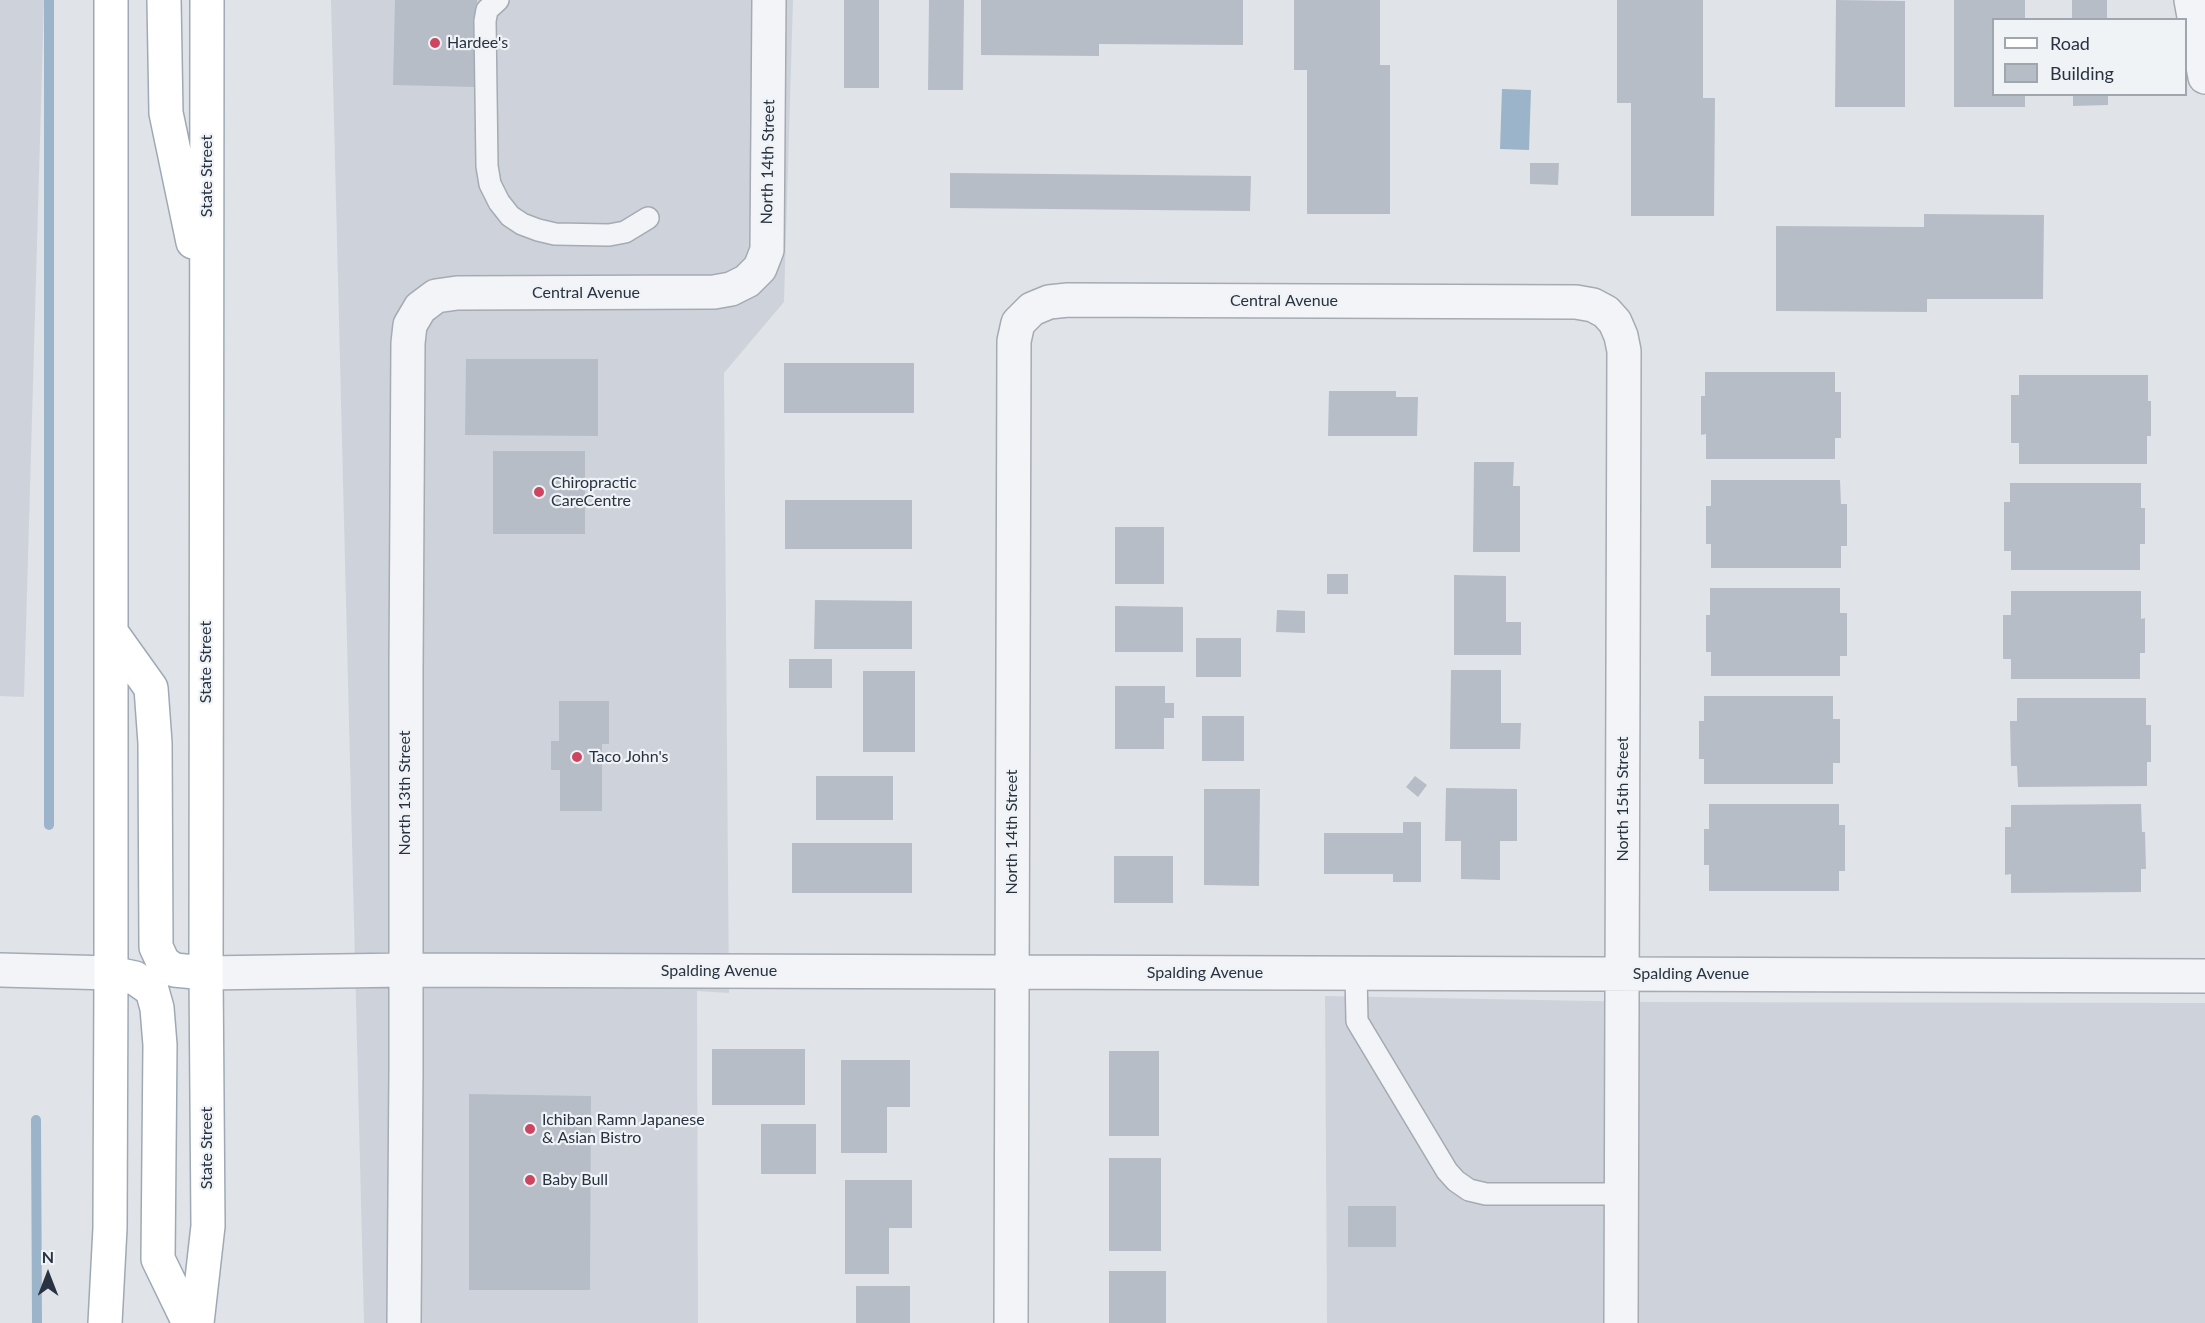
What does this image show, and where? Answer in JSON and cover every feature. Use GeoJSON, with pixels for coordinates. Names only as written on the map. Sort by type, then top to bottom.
{"type":"FeatureCollection","features":[{"type":"Feature","properties":{"kind":"main road"},"geometry":{"type":"LineString","coordinates":[[105,1323],[110,1228],[111,0]]}},
{"type":"Feature","properties":{"kind":"main road"},"geometry":{"type":"LineString","coordinates":[[164,0],[166,113],[207,309]]}},
{"type":"Feature","properties":{"kind":"main road","name":"State Street"},"geometry":{"type":"LineString","coordinates":[[197,1323],[208,1226],[207,0]]}},
{"type":"Feature","properties":{"kind":"main road"},"geometry":{"type":"LineString","coordinates":[[111,632],[152,688],[155,743],[154,926],[156,947],[163,962],[174,970],[206,973]]}},
{"type":"Feature","properties":{"kind":"main road"},"geometry":{"type":"LineString","coordinates":[[111,973],[135,978],[152,990],[157,1008],[160,1045],[158,1259],[189,1323]]}},
{"type":"Feature","properties":{"kind":"street","name":"North 14th Street"},"geometry":{"type":"LineString","coordinates":[[714,292],[731,289],[747,281],[760,268],[766,250],[769,0]]}},
{"type":"Feature","properties":{"kind":"street"},"geometry":{"type":"LineString","coordinates":[[2191,0],[2205,77]]}},
{"type":"Feature","properties":{"kind":"street","name":"Central Avenue"},"geometry":{"type":"LineString","coordinates":[[457,293],[714,292]]}},
{"type":"Feature","properties":{"kind":"street","name":"North 13th Street"},"geometry":{"type":"LineString","coordinates":[[404,1323],[408,343],[410,325],[420,308],[436,296],[457,293]]}},
{"type":"Feature","properties":{"kind":"street","name":"Central Avenue"},"geometry":{"type":"LineString","coordinates":[[1014,341],[1018,323],[1032,309],[1049,302],[1068,300],[1576,302]]}},
{"type":"Feature","properties":{"kind":"street","name":"North 15th Street"},"geometry":{"type":"LineString","coordinates":[[1576,302],[1593,305],[1606,312],[1615,322],[1624,351],[1621,1323]]}},
{"type":"Feature","properties":{"kind":"street","name":"North 14th Street"},"geometry":{"type":"LineString","coordinates":[[1011,1323],[1014,341]]}},
{"type":"Feature","properties":{"kind":"street"},"geometry":{"type":"LineString","coordinates":[[0,970],[111,973]]}},
{"type":"Feature","properties":{"kind":"street","name":"Spalding Avenue"},"geometry":{"type":"LineString","coordinates":[[206,973],[405,970],[2205,976]]}},
{"type":"Feature","properties":{"kind":"lane"},"geometry":{"type":"LineString","coordinates":[[498,0],[487,10],[486,32],[487,166],[490,184],[499,202],[510,216],[522,224],[555,234],[609,235],[625,232],[648,218]]}},
{"type":"Feature","properties":{"kind":"lane"},"geometry":{"type":"LineString","coordinates":[[1356,974],[1357,1021],[1447,1171],[1456,1181],[1469,1190],[1486,1194],[1621,1194]]}},
{"type":"Feature","properties":{"kind":"shaded area"},"geometry":{"type":"Polygon","coordinates":[[[0,0],[44,0],[24,697],[0,696],[0,0]]]}},
{"type":"Feature","properties":{"kind":"shaded area"},"geometry":{"type":"Polygon","coordinates":[[[331,0],[793,0],[784,302],[724,373],[729,993],[697,991],[698,1323],[364,1323],[331,0]]]}},
{"type":"Feature","properties":{"kind":"shaded area"},"geometry":{"type":"Polygon","coordinates":[[[1325,996],[1649,1002],[2205,1003],[2205,1323],[1327,1323],[1325,996]]]}},
{"type":"Feature","properties":{"kind":"water"},"geometry":{"type":"Polygon","coordinates":[[[1502,89],[1531,90],[1529,150],[1500,149],[1502,89]]]}},
{"type":"Feature","properties":{"kind":"building","name":"Hardee's"},"geometry":{"type":"Polygon","coordinates":[[[395,0],[477,0],[475,87],[393,85],[395,0]]]}},
{"type":"Feature","properties":{"kind":"building"},"geometry":{"type":"Polygon","coordinates":[[[844,0],[879,0],[879,88],[844,88],[844,0]]]}},
{"type":"Feature","properties":{"kind":"building"},"geometry":{"type":"Polygon","coordinates":[[[929,0],[964,0],[963,90],[928,90],[929,0]]]}},
{"type":"Feature","properties":{"kind":"building"},"geometry":{"type":"Polygon","coordinates":[[[981,0],[1243,0],[1243,45],[1099,44],[1099,56],[981,55],[981,0]]]}},
{"type":"Feature","properties":{"kind":"building"},"geometry":{"type":"Polygon","coordinates":[[[1294,0],[1380,0],[1380,65],[1390,65],[1390,214],[1307,214],[1307,70],[1294,70],[1294,0]]]}},
{"type":"Feature","properties":{"kind":"building"},"geometry":{"type":"Polygon","coordinates":[[[1617,0],[1703,0],[1703,98],[1715,98],[1714,216],[1631,216],[1631,103],[1617,103],[1617,0]]]}},
{"type":"Feature","properties":{"kind":"building"},"geometry":{"type":"Polygon","coordinates":[[[1836,0],[1905,1],[1905,107],[1835,107],[1836,0]]]}},
{"type":"Feature","properties":{"kind":"building"},"geometry":{"type":"Polygon","coordinates":[[[1954,0],[2025,0],[2025,18],[1992,18],[1992,96],[2025,96],[2025,107],[1954,107],[1954,0]]]}},
{"type":"Feature","properties":{"kind":"building"},"geometry":{"type":"Polygon","coordinates":[[[2072,0],[2107,0],[2107,18],[2072,18],[2072,0]]]}},
{"type":"Feature","properties":{"kind":"building"},"geometry":{"type":"Polygon","coordinates":[[[2073,96],[2108,96],[2108,105],[2073,106],[2073,96]]]}},
{"type":"Feature","properties":{"kind":"building"},"geometry":{"type":"Polygon","coordinates":[[[1530,163],[1559,163],[1558,185],[1530,184],[1530,163]]]}},
{"type":"Feature","properties":{"kind":"building"},"geometry":{"type":"Polygon","coordinates":[[[950,173],[1251,176],[1250,211],[950,208],[950,173]]]}},
{"type":"Feature","properties":{"kind":"building"},"geometry":{"type":"Polygon","coordinates":[[[1924,214],[2044,215],[2043,299],[1927,299],[1927,312],[1776,311],[1776,226],[1924,227],[1924,214]]]}},
{"type":"Feature","properties":{"kind":"building"},"geometry":{"type":"Polygon","coordinates":[[[466,359],[598,359],[598,436],[465,435],[466,359]]]}},
{"type":"Feature","properties":{"kind":"building"},"geometry":{"type":"Polygon","coordinates":[[[784,363],[914,363],[914,413],[784,413],[784,363]]]}},
{"type":"Feature","properties":{"kind":"building"},"geometry":{"type":"Polygon","coordinates":[[[1705,372],[1835,372],[1835,392],[1841,392],[1841,438],[1835,438],[1835,459],[1706,459],[1706,434],[1701,435],[1701,396],[1705,396],[1705,372]]]}},
{"type":"Feature","properties":{"kind":"building"},"geometry":{"type":"Polygon","coordinates":[[[2019,375],[2148,375],[2151,436],[2147,436],[2147,464],[2019,464],[2019,443],[2011,443],[2011,395],[2019,395],[2019,375]]]}},
{"type":"Feature","properties":{"kind":"building"},"geometry":{"type":"Polygon","coordinates":[[[1329,391],[1396,391],[1396,397],[1418,397],[1417,436],[1328,436],[1329,391]]]}},
{"type":"Feature","properties":{"kind":"building","name":"Chiropractic CareCentre"},"geometry":{"type":"Polygon","coordinates":[[[493,451],[585,451],[585,534],[493,534],[493,451]]]}},
{"type":"Feature","properties":{"kind":"building"},"geometry":{"type":"Polygon","coordinates":[[[1474,462],[1514,462],[1513,486],[1520,486],[1520,552],[1473,552],[1474,462]]]}},
{"type":"Feature","properties":{"kind":"building"},"geometry":{"type":"Polygon","coordinates":[[[1711,480],[1840,480],[1841,504],[1847,504],[1847,546],[1841,546],[1841,568],[1711,568],[1711,544],[1706,544],[1706,506],[1711,506],[1711,480]]]}},
{"type":"Feature","properties":{"kind":"building"},"geometry":{"type":"Polygon","coordinates":[[[2010,483],[2141,483],[2141,508],[2145,508],[2145,544],[2140,544],[2140,570],[2011,570],[2011,551],[2004,551],[2004,502],[2010,502],[2010,483]]]}},
{"type":"Feature","properties":{"kind":"building"},"geometry":{"type":"Polygon","coordinates":[[[785,500],[912,500],[912,549],[785,549],[785,500]]]}},
{"type":"Feature","properties":{"kind":"building"},"geometry":{"type":"Polygon","coordinates":[[[1115,527],[1164,527],[1164,584],[1115,584],[1115,527]]]}},
{"type":"Feature","properties":{"kind":"building"},"geometry":{"type":"Polygon","coordinates":[[[1327,574],[1348,574],[1348,594],[1327,594],[1327,574]]]}},
{"type":"Feature","properties":{"kind":"building"},"geometry":{"type":"Polygon","coordinates":[[[1454,575],[1506,576],[1506,622],[1521,622],[1521,655],[1454,655],[1454,575]]]}},
{"type":"Feature","properties":{"kind":"building"},"geometry":{"type":"Polygon","coordinates":[[[1710,588],[1840,588],[1840,613],[1847,613],[1847,656],[1840,656],[1840,676],[1711,676],[1711,652],[1706,652],[1706,615],[1710,615],[1710,588]]]}},
{"type":"Feature","properties":{"kind":"building"},"geometry":{"type":"Polygon","coordinates":[[[2011,591],[2141,591],[2141,619],[2145,618],[2145,653],[2140,653],[2140,679],[2011,679],[2011,659],[2003,659],[2003,615],[2011,615],[2011,591]]]}},
{"type":"Feature","properties":{"kind":"building"},"geometry":{"type":"Polygon","coordinates":[[[815,600],[912,601],[912,649],[814,649],[815,600]]]}},
{"type":"Feature","properties":{"kind":"building"},"geometry":{"type":"Polygon","coordinates":[[[1115,606],[1183,607],[1183,652],[1115,652],[1115,606]]]}},
{"type":"Feature","properties":{"kind":"building"},"geometry":{"type":"Polygon","coordinates":[[[1277,610],[1305,611],[1305,633],[1276,632],[1277,610]]]}},
{"type":"Feature","properties":{"kind":"building"},"geometry":{"type":"Polygon","coordinates":[[[1196,638],[1241,638],[1241,677],[1196,677],[1196,638]]]}},
{"type":"Feature","properties":{"kind":"building"},"geometry":{"type":"Polygon","coordinates":[[[789,659],[832,659],[832,688],[789,688],[789,659]]]}},
{"type":"Feature","properties":{"kind":"building"},"geometry":{"type":"Polygon","coordinates":[[[1451,670],[1501,670],[1501,723],[1521,723],[1520,749],[1450,749],[1451,670]]]}},
{"type":"Feature","properties":{"kind":"building"},"geometry":{"type":"Polygon","coordinates":[[[863,671],[915,671],[915,752],[863,752],[863,671]]]}},
{"type":"Feature","properties":{"kind":"building"},"geometry":{"type":"Polygon","coordinates":[[[1115,686],[1165,686],[1165,703],[1174,703],[1174,718],[1164,718],[1164,749],[1115,749],[1115,686]]]}},
{"type":"Feature","properties":{"kind":"building"},"geometry":{"type":"Polygon","coordinates":[[[1704,696],[1833,696],[1833,719],[1840,719],[1840,763],[1833,763],[1833,784],[1704,784],[1704,759],[1699,759],[1699,721],[1704,721],[1704,696]]]}},
{"type":"Feature","properties":{"kind":"building"},"geometry":{"type":"Polygon","coordinates":[[[2017,698],[2146,698],[2146,725],[2151,725],[2151,762],[2147,762],[2147,786],[2018,787],[2017,766],[2011,766],[2010,721],[2017,721],[2017,698]]]}},
{"type":"Feature","properties":{"kind":"building","name":"Taco John's"},"geometry":{"type":"Polygon","coordinates":[[[559,701],[609,701],[609,744],[602,744],[602,811],[560,811],[560,770],[551,770],[551,741],[559,741],[559,701]]]}},
{"type":"Feature","properties":{"kind":"building"},"geometry":{"type":"Polygon","coordinates":[[[1202,716],[1244,716],[1244,761],[1202,761],[1202,716]]]}},
{"type":"Feature","properties":{"kind":"building"},"geometry":{"type":"Polygon","coordinates":[[[816,776],[893,776],[893,820],[816,820],[816,776]]]}},
{"type":"Feature","properties":{"kind":"building"},"geometry":{"type":"Polygon","coordinates":[[[1415,776],[1427,785],[1418,797],[1406,787],[1415,776]]]}},
{"type":"Feature","properties":{"kind":"building"},"geometry":{"type":"Polygon","coordinates":[[[1446,788],[1517,789],[1517,841],[1500,841],[1500,880],[1461,879],[1461,841],[1445,841],[1446,788]]]}},
{"type":"Feature","properties":{"kind":"building"},"geometry":{"type":"Polygon","coordinates":[[[1204,789],[1260,789],[1259,886],[1204,885],[1204,789]]]}},
{"type":"Feature","properties":{"kind":"building"},"geometry":{"type":"Polygon","coordinates":[[[1709,804],[1839,804],[1839,825],[1845,825],[1845,871],[1839,871],[1839,891],[1709,891],[1709,865],[1704,865],[1704,829],[1709,829],[1709,804]]]}},
{"type":"Feature","properties":{"kind":"building"},"geometry":{"type":"Polygon","coordinates":[[[2141,804],[2142,832],[2145,832],[2146,869],[2141,869],[2141,892],[2011,893],[2011,874],[2005,875],[2005,827],[2011,827],[2011,805],[2141,804]]]}},
{"type":"Feature","properties":{"kind":"building"},"geometry":{"type":"Polygon","coordinates":[[[1403,822],[1421,822],[1421,882],[1393,882],[1393,874],[1324,874],[1324,833],[1403,833],[1403,822]]]}},
{"type":"Feature","properties":{"kind":"building"},"geometry":{"type":"Polygon","coordinates":[[[792,843],[912,843],[912,893],[792,893],[792,843]]]}},
{"type":"Feature","properties":{"kind":"building"},"geometry":{"type":"Polygon","coordinates":[[[1114,856],[1173,856],[1173,903],[1114,903],[1114,856]]]}},
{"type":"Feature","properties":{"kind":"building"},"geometry":{"type":"Polygon","coordinates":[[[712,1049],[805,1049],[805,1105],[712,1105],[712,1049]]]}},
{"type":"Feature","properties":{"kind":"building"},"geometry":{"type":"Polygon","coordinates":[[[1109,1051],[1159,1051],[1159,1136],[1109,1136],[1109,1051]]]}},
{"type":"Feature","properties":{"kind":"building"},"geometry":{"type":"Polygon","coordinates":[[[841,1060],[910,1060],[910,1107],[887,1107],[887,1153],[841,1153],[841,1060]]]}},
{"type":"Feature","properties":{"kind":"building"},"geometry":{"type":"Polygon","coordinates":[[[469,1094],[591,1096],[590,1290],[469,1290],[469,1094]]]}},
{"type":"Feature","properties":{"kind":"building"},"geometry":{"type":"Polygon","coordinates":[[[761,1124],[816,1124],[816,1174],[761,1174],[761,1124]]]}},
{"type":"Feature","properties":{"kind":"building"},"geometry":{"type":"Polygon","coordinates":[[[1109,1158],[1161,1158],[1161,1251],[1109,1251],[1109,1158]]]}},
{"type":"Feature","properties":{"kind":"building"},"geometry":{"type":"Polygon","coordinates":[[[845,1180],[912,1180],[912,1228],[889,1228],[889,1274],[845,1274],[845,1180]]]}},
{"type":"Feature","properties":{"kind":"building"},"geometry":{"type":"Polygon","coordinates":[[[1348,1206],[1396,1206],[1396,1247],[1348,1247],[1348,1206]]]}},
{"type":"Feature","properties":{"kind":"building"},"geometry":{"type":"Polygon","coordinates":[[[1109,1271],[1166,1271],[1166,1323],[1109,1323],[1109,1271]]]}},
{"type":"Feature","properties":{"kind":"building"},"geometry":{"type":"Polygon","coordinates":[[[856,1286],[910,1286],[910,1323],[856,1323],[856,1286]]]}},
{"type":"Feature","properties":{"kind":"waterway"},"geometry":{"type":"LineString","coordinates":[[49,0],[49,825]]}},
{"type":"Feature","properties":{"kind":"waterway"},"geometry":{"type":"LineString","coordinates":[[36,1120],[37,1323]]}},
{"type":"Feature","properties":{"kind":"place","name":"Hardee's"},"geometry":{"type":"Point","coordinates":[435,43]}},
{"type":"Feature","properties":{"kind":"place","name":"Chiropractic CareCentre"},"geometry":{"type":"Point","coordinates":[539,492]}},
{"type":"Feature","properties":{"kind":"place","name":"Taco John's"},"geometry":{"type":"Point","coordinates":[577,757]}},
{"type":"Feature","properties":{"kind":"place","name":"Ichiban Ramn Japanese & Asian Bistro"},"geometry":{"type":"Point","coordinates":[530,1129]}},
{"type":"Feature","properties":{"kind":"place","name":"Baby Bull"},"geometry":{"type":"Point","coordinates":[530,1180]}}]}
